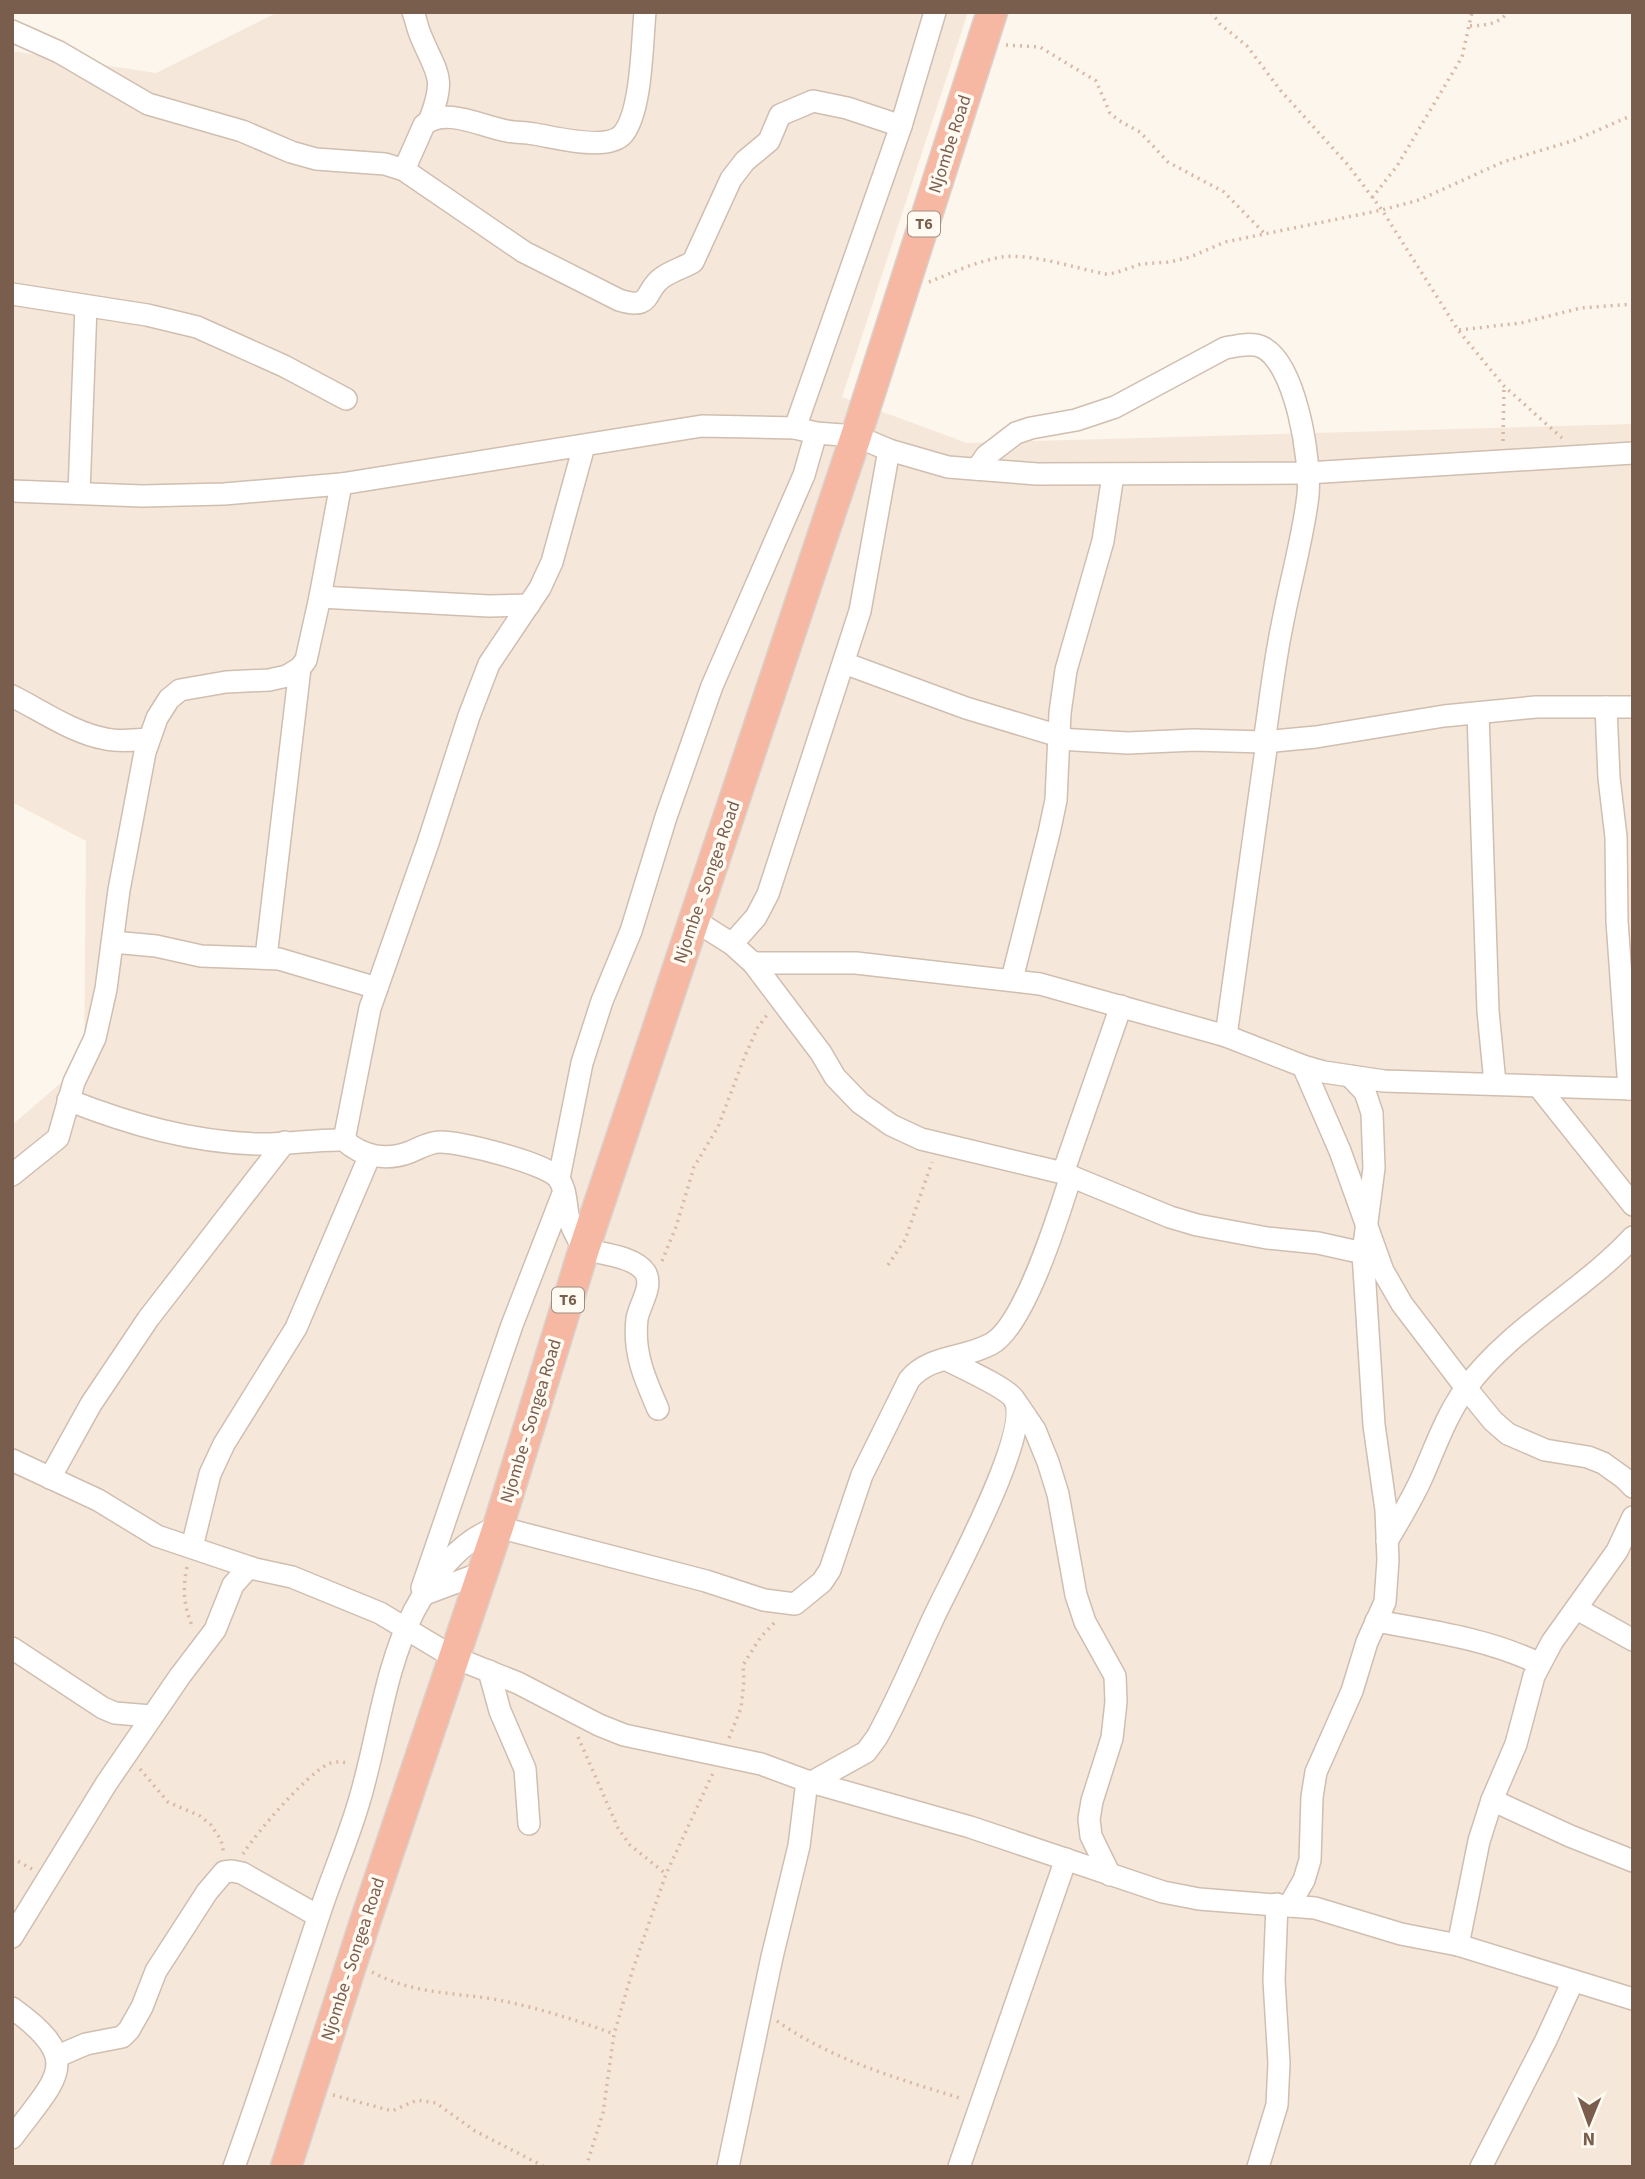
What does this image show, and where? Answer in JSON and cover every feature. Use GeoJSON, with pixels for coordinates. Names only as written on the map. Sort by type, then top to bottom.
{"type":"FeatureCollection","features":[{"type":"Feature","properties":{"kind":"highway","name":"Njombe Road"},"geometry":{"type":"LineString","coordinates":[[856,436],[992,12]]}},
{"type":"Feature","properties":{"kind":"highway","name":"Njombe - Songea Road"},"geometry":{"type":"LineString","coordinates":[[286,2167],[352,1961],[498,1527],[584,1249],[856,436]]}},
{"type":"Feature","properties":{"kind":"street"},"geometry":{"type":"LineString","coordinates":[[404,170],[420,132],[430,119],[440,90],[436,66],[413,12]]}},
{"type":"Feature","properties":{"kind":"street"},"geometry":{"type":"LineString","coordinates":[[430,119],[454,118],[508,131],[576,141],[616,139],[624,133],[636,98],[642,65],[645,12]]}},
{"type":"Feature","properties":{"kind":"street"},"geometry":{"type":"LineString","coordinates":[[795,428],[901,126],[935,12]]}},
{"type":"Feature","properties":{"kind":"street"},"geometry":{"type":"LineString","coordinates":[[12,31],[59,52],[148,104],[242,131],[291,152],[316,159],[375,163],[404,170],[524,252],[618,300],[636,303],[650,295],[664,276],[693,262],[731,179],[745,162],[769,141],[779,114],[813,101],[847,108],[901,126]]}},
{"type":"Feature","properties":{"kind":"street"},"geometry":{"type":"LineString","coordinates":[[12,294],[197,327],[284,366],[345,399]]}},
{"type":"Feature","properties":{"kind":"street"},"geometry":{"type":"LineString","coordinates":[[79,494],[86,306]]}},
{"type":"Feature","properties":{"kind":"street"},"geometry":{"type":"LineString","coordinates":[[976,469],[986,456],[1016,433],[1076,420],[1115,407],[1215,354],[1243,344],[1261,346],[1276,357],[1287,379],[1306,450],[1308,493],[1281,629],[1227,1036]]}},
{"type":"Feature","properties":{"kind":"street"},"geometry":{"type":"LineString","coordinates":[[12,491],[142,496],[224,494],[341,484],[702,426],[795,428],[816,433],[856,436],[889,450],[948,467],[1037,474],[1307,473],[1633,453]]}},
{"type":"Feature","properties":{"kind":"street"},"geometry":{"type":"LineString","coordinates":[[421,1601],[503,1350],[561,1185],[582,1063],[602,1001],[631,932],[666,817],[712,686],[804,475],[816,433]]}},
{"type":"Feature","properties":{"kind":"street"},"geometry":{"type":"LineString","coordinates":[[344,1140],[370,1008],[457,751],[489,664],[541,588],[552,562],[584,446]]}},
{"type":"Feature","properties":{"kind":"street"},"geometry":{"type":"LineString","coordinates":[[732,944],[756,917],[768,894],[844,663],[860,611],[889,450]]}},
{"type":"Feature","properties":{"kind":"street"},"geometry":{"type":"LineString","coordinates":[[1012,979],[1056,800],[1058,738],[1066,670],[1103,541],[1114,475]]}},
{"type":"Feature","properties":{"kind":"street"},"geometry":{"type":"LineString","coordinates":[[12,1175],[58,1138],[68,1100],[95,1038],[106,989],[122,877],[145,752],[156,718],[169,699],[180,690],[216,683],[269,680],[286,676],[300,668],[306,660],[341,484]]}},
{"type":"Feature","properties":{"kind":"street"},"geometry":{"type":"LineString","coordinates":[[320,597],[529,606]]}},
{"type":"Feature","properties":{"kind":"street"},"geometry":{"type":"LineString","coordinates":[[844,663],[966,708],[1058,738],[1128,743],[1194,740],[1265,742],[1536,707],[1633,708]]}},
{"type":"Feature","properties":{"kind":"street"},"geometry":{"type":"LineString","coordinates":[[266,957],[300,668]]}},
{"type":"Feature","properties":{"kind":"street"},"geometry":{"type":"LineString","coordinates":[[12,696],[103,739],[149,739]]}},
{"type":"Feature","properties":{"kind":"street"},"geometry":{"type":"LineString","coordinates":[[753,963],[856,963],[1012,979],[1062,989],[1227,1036],[1303,1066],[1384,1081],[1631,1089],[1617,921],[1625,860],[1606,707]]}},
{"type":"Feature","properties":{"kind":"street"},"geometry":{"type":"LineString","coordinates":[[1478,713],[1488,1011],[1495,1083]]}},
{"type":"Feature","properties":{"kind":"street"},"geometry":{"type":"LineString","coordinates":[[694,920],[732,944],[753,963],[821,1053],[835,1077],[860,1103],[891,1125],[921,1139],[1067,1175],[1170,1217],[1197,1225],[1232,1233],[1318,1243],[1363,1253]]}},
{"type":"Feature","properties":{"kind":"street"},"geometry":{"type":"LineString","coordinates":[[113,942],[156,946],[201,956],[266,957],[377,988]]}},
{"type":"Feature","properties":{"kind":"street"},"geometry":{"type":"LineString","coordinates":[[234,2167],[318,1916],[353,1822],[368,1770],[379,1712],[406,1629],[421,1601],[461,1548],[484,1532],[498,1527],[706,1581],[764,1600],[795,1604],[822,1582],[830,1570],[862,1475],[909,1380],[917,1370],[926,1365],[993,1344],[1017,1316],[1042,1261],[1121,1006]]}},
{"type":"Feature","properties":{"kind":"street"},"geometry":{"type":"LineString","coordinates":[[1303,1066],[1340,1152],[1383,1271],[1402,1304],[1466,1388],[1507,1434],[1545,1450],[1603,1463],[1633,1487]]}},
{"type":"Feature","properties":{"kind":"street"},"geometry":{"type":"LineString","coordinates":[[1258,2167],[1278,2105],[1279,2063],[1274,1980],[1283,1905],[1304,1880],[1310,1860],[1312,1797],[1316,1772],[1352,1691],[1385,1602],[1388,1541],[1374,1425],[1363,1253],[1374,1168],[1372,1113],[1365,1092],[1350,1076]]}},
{"type":"Feature","properties":{"kind":"street"},"geometry":{"type":"LineString","coordinates":[[1538,1086],[1633,1205]]}},
{"type":"Feature","properties":{"kind":"street"},"geometry":{"type":"LineString","coordinates":[[68,1100],[132,1124],[176,1135],[260,1144],[344,1140],[353,1148],[370,1155],[389,1158],[440,1142],[495,1152],[549,1171],[561,1185],[574,1233],[584,1249],[623,1259],[646,1273],[648,1282],[637,1315],[635,1349],[658,1409]]}},
{"type":"Feature","properties":{"kind":"street"},"geometry":{"type":"LineString","coordinates":[[50,1478],[91,1404],[148,1320],[285,1142]]}},
{"type":"Feature","properties":{"kind":"street"},"geometry":{"type":"LineString","coordinates":[[191,1547],[209,1474],[224,1444],[296,1328],[370,1155]]}},
{"type":"Feature","properties":{"kind":"street"},"geometry":{"type":"LineString","coordinates":[[1388,1541],[1411,1501],[1450,1413],[1466,1388],[1507,1345],[1592,1275],[1633,1237]]}},
{"type":"Feature","properties":{"kind":"street"},"geometry":{"type":"LineString","coordinates":[[945,1359],[1014,1398],[1035,1430],[1048,1462],[1058,1494],[1076,1595],[1085,1622],[1115,1676],[1116,1702],[1112,1738],[1089,1819],[1091,1836],[1110,1875]]}},
{"type":"Feature","properties":{"kind":"street"},"geometry":{"type":"LineString","coordinates":[[810,1781],[866,1752],[884,1723],[995,1488],[1017,1422],[1018,1411],[1014,1398]]}},
{"type":"Feature","properties":{"kind":"street"},"geometry":{"type":"LineString","coordinates":[[12,1460],[98,1500],[157,1536],[249,1567],[292,1577],[380,1613],[453,1657],[518,1683],[562,1707],[624,1735],[761,1764],[810,1781],[970,1827],[1163,1892],[1199,1899],[1315,1908],[1401,1934],[1458,1945],[1633,1999]]}},
{"type":"Feature","properties":{"kind":"street"},"geometry":{"type":"LineString","coordinates":[[1458,1945],[1479,1841],[1492,1800],[1516,1744],[1540,1664],[1552,1642],[1616,1552],[1633,1517]]}},
{"type":"Feature","properties":{"kind":"street"},"geometry":{"type":"LineString","coordinates":[[12,1937],[151,1716],[215,1630],[233,1585],[249,1567]]}},
{"type":"Feature","properties":{"kind":"street"},"geometry":{"type":"LineString","coordinates":[[421,1601],[481,1573]]}},
{"type":"Feature","properties":{"kind":"street"},"geometry":{"type":"LineString","coordinates":[[1577,1609],[1633,1640]]}},
{"type":"Feature","properties":{"kind":"street"},"geometry":{"type":"LineString","coordinates":[[1376,1621],[1489,1645],[1518,1653],[1540,1664]]}},
{"type":"Feature","properties":{"kind":"street"},"geometry":{"type":"LineString","coordinates":[[12,1648],[103,1708],[115,1713],[151,1716]]}},
{"type":"Feature","properties":{"kind":"street"},"geometry":{"type":"LineString","coordinates":[[489,1671],[500,1712],[525,1769],[529,1824]]}},
{"type":"Feature","properties":{"kind":"street"},"geometry":{"type":"LineString","coordinates":[[728,2167],[761,2009],[797,1858],[810,1781]]}},
{"type":"Feature","properties":{"kind":"street"},"geometry":{"type":"LineString","coordinates":[[1492,1800],[1633,1861]]}},
{"type":"Feature","properties":{"kind":"street"},"geometry":{"type":"LineString","coordinates":[[958,2167],[1066,1859]]}},
{"type":"Feature","properties":{"kind":"street"},"geometry":{"type":"LineString","coordinates":[[58,2056],[86,2045],[122,2037],[129,2031],[166,1953],[206,1892],[224,1872],[234,1868],[318,1916]]}},
{"type":"Feature","properties":{"kind":"street"},"geometry":{"type":"LineString","coordinates":[[1481,2167],[1573,1981]]}},
{"type":"Feature","properties":{"kind":"street"},"geometry":{"type":"LineString","coordinates":[[12,2008],[49,2039],[58,2056],[58,2070],[52,2084],[12,2138]]}},
{"type":"Feature","properties":{"kind":"path"},"geometry":{"type":"LineString","coordinates":[[1211,12],[1220,24],[1247,46],[1281,91],[1315,126],[1382,210],[1458,330],[1504,386],[1578,455]]}},
{"type":"Feature","properties":{"kind":"path"},"geometry":{"type":"LineString","coordinates":[[1372,198],[1397,166],[1462,57],[1472,12]]}},
{"type":"Feature","properties":{"kind":"path"},"geometry":{"type":"LineString","coordinates":[[1470,26],[1499,22],[1508,12]]}},
{"type":"Feature","properties":{"kind":"path"},"geometry":{"type":"LineString","coordinates":[[981,46],[1040,47],[1092,78],[1099,85],[1110,113],[1140,132],[1168,162],[1224,192],[1265,234]]}},
{"type":"Feature","properties":{"kind":"path"},"geometry":{"type":"LineString","coordinates":[[902,294],[962,269],[1004,257],[1029,258],[1105,274],[1141,264],[1170,262],[1190,257],[1225,242],[1419,200],[1503,162],[1575,140],[1633,115]]}},
{"type":"Feature","properties":{"kind":"path"},"geometry":{"type":"LineString","coordinates":[[1458,330],[1521,323],[1581,308],[1633,304]]}},
{"type":"Feature","properties":{"kind":"path"},"geometry":{"type":"LineString","coordinates":[[1503,460],[1504,386]]}},
{"type":"Feature","properties":{"kind":"path"},"geometry":{"type":"LineString","coordinates":[[648,1282],[666,1252],[694,1167],[718,1127],[758,1027],[781,1001]]}},
{"type":"Feature","properties":{"kind":"path"},"geometry":{"type":"LineString","coordinates":[[888,1265],[905,1240],[937,1143]]}},
{"type":"Feature","properties":{"kind":"path"},"geometry":{"type":"LineString","coordinates":[[191,1547],[183,1595],[186,1612],[194,1630],[205,1643]]}},
{"type":"Feature","properties":{"kind":"path"},"geometry":{"type":"LineString","coordinates":[[586,2167],[603,2113],[614,2034],[666,1874],[741,1708],[743,1665],[760,1638],[795,1604]]}},
{"type":"Feature","properties":{"kind":"path"},"geometry":{"type":"LineString","coordinates":[[562,1707],[590,1762],[618,1828],[630,1845],[666,1874]]}},
{"type":"Feature","properties":{"kind":"path"},"geometry":{"type":"LineString","coordinates":[[130,1748],[143,1775],[168,1802],[200,1816],[211,1825],[221,1840],[225,1856],[234,1868],[283,1804],[327,1764],[349,1762],[368,1770]]}},
{"type":"Feature","properties":{"kind":"path"},"geometry":{"type":"LineString","coordinates":[[352,1961],[398,1984],[424,1991],[491,1999],[533,2008],[570,2017],[614,2034]]}},
{"type":"Feature","properties":{"kind":"path"},"geometry":{"type":"LineString","coordinates":[[761,2009],[814,2043],[853,2061],[981,2105]]}},
{"type":"Feature","properties":{"kind":"path"},"geometry":{"type":"LineString","coordinates":[[311,2088],[392,2111],[417,2100],[436,2103],[475,2131],[545,2167]]}},
{"type":"Feature","properties":{"kind":"shaded area"},"geometry":{"type":"Polygon","coordinates":[[[278,12],[968,12],[842,397],[967,443],[1633,424],[1633,2167],[12,2167],[12,1125],[84,1063],[86,841],[12,802],[12,51],[156,73],[278,12]]]}}]}
